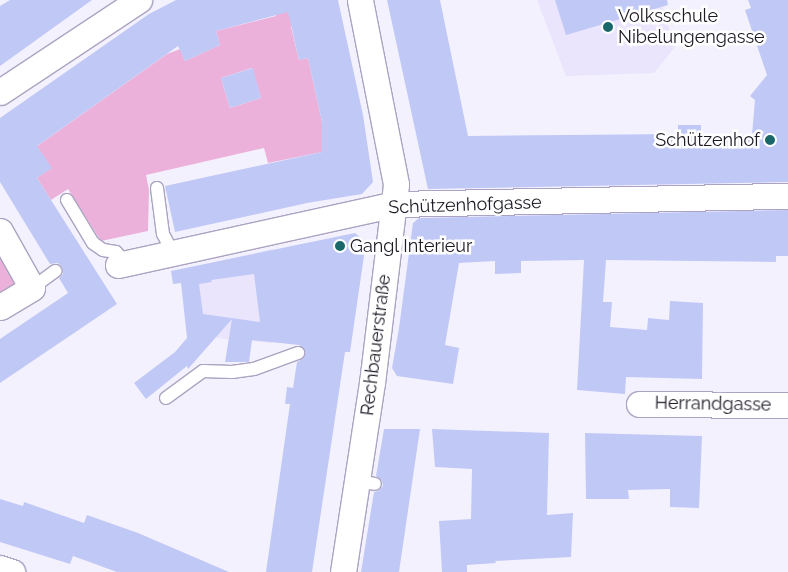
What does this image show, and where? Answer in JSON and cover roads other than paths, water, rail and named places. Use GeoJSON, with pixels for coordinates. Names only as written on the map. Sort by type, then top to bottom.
{"type":"FeatureCollection","features":[{"type":"Feature","properties":{"kind":"street"},"geometry":{"type":"LineString","coordinates":[[0,92],[139,0]]}},
{"type":"Feature","properties":{"kind":"street","name":"Rechbauerstraße"},"geometry":{"type":"LineString","coordinates":[[343,572],[366,482],[396,184],[360,0]]}},
{"type":"Feature","properties":{"kind":"street","name":"Schützenhofgasse"},"geometry":{"type":"LineString","coordinates":[[122,264],[395,204],[788,196]]}},
{"type":"Feature","properties":{"kind":"street"},"geometry":{"type":"LineString","coordinates":[[0,232],[32,288],[0,307]]}},
{"type":"Feature","properties":{"kind":"street","name":"Herrandgasse"},"geometry":{"type":"LineString","coordinates":[[639,404],[788,405]]}},
{"type":"Feature","properties":{"kind":"street"},"geometry":{"type":"LineString","coordinates":[[0,568],[12,572]]}},
{"type":"Feature","properties":{"kind":"lane"},"geometry":{"type":"LineString","coordinates":[[157,188],[163,234],[173,253]]}},
{"type":"Feature","properties":{"kind":"lane"},"geometry":{"type":"LineString","coordinates":[[67,200],[94,243],[103,250],[116,252],[122,264]]}},
{"type":"Feature","properties":{"kind":"lane"},"geometry":{"type":"LineString","coordinates":[[32,288],[55,271]]}},
{"type":"Feature","properties":{"kind":"lane"},"geometry":{"type":"LineString","coordinates":[[166,398],[203,371],[232,372],[254,369],[298,353]]}},
{"type":"Feature","properties":{"kind":"place","name":"Volksschule Nibelungengasse"},"geometry":{"type":"Point","coordinates":[608,27]}},
{"type":"Feature","properties":{"kind":"place","name":"Schützenhof"},"geometry":{"type":"Point","coordinates":[770,140]}},
{"type":"Feature","properties":{"kind":"place","name":"Gangl Interieur"},"geometry":{"type":"Point","coordinates":[340,246]}}]}
